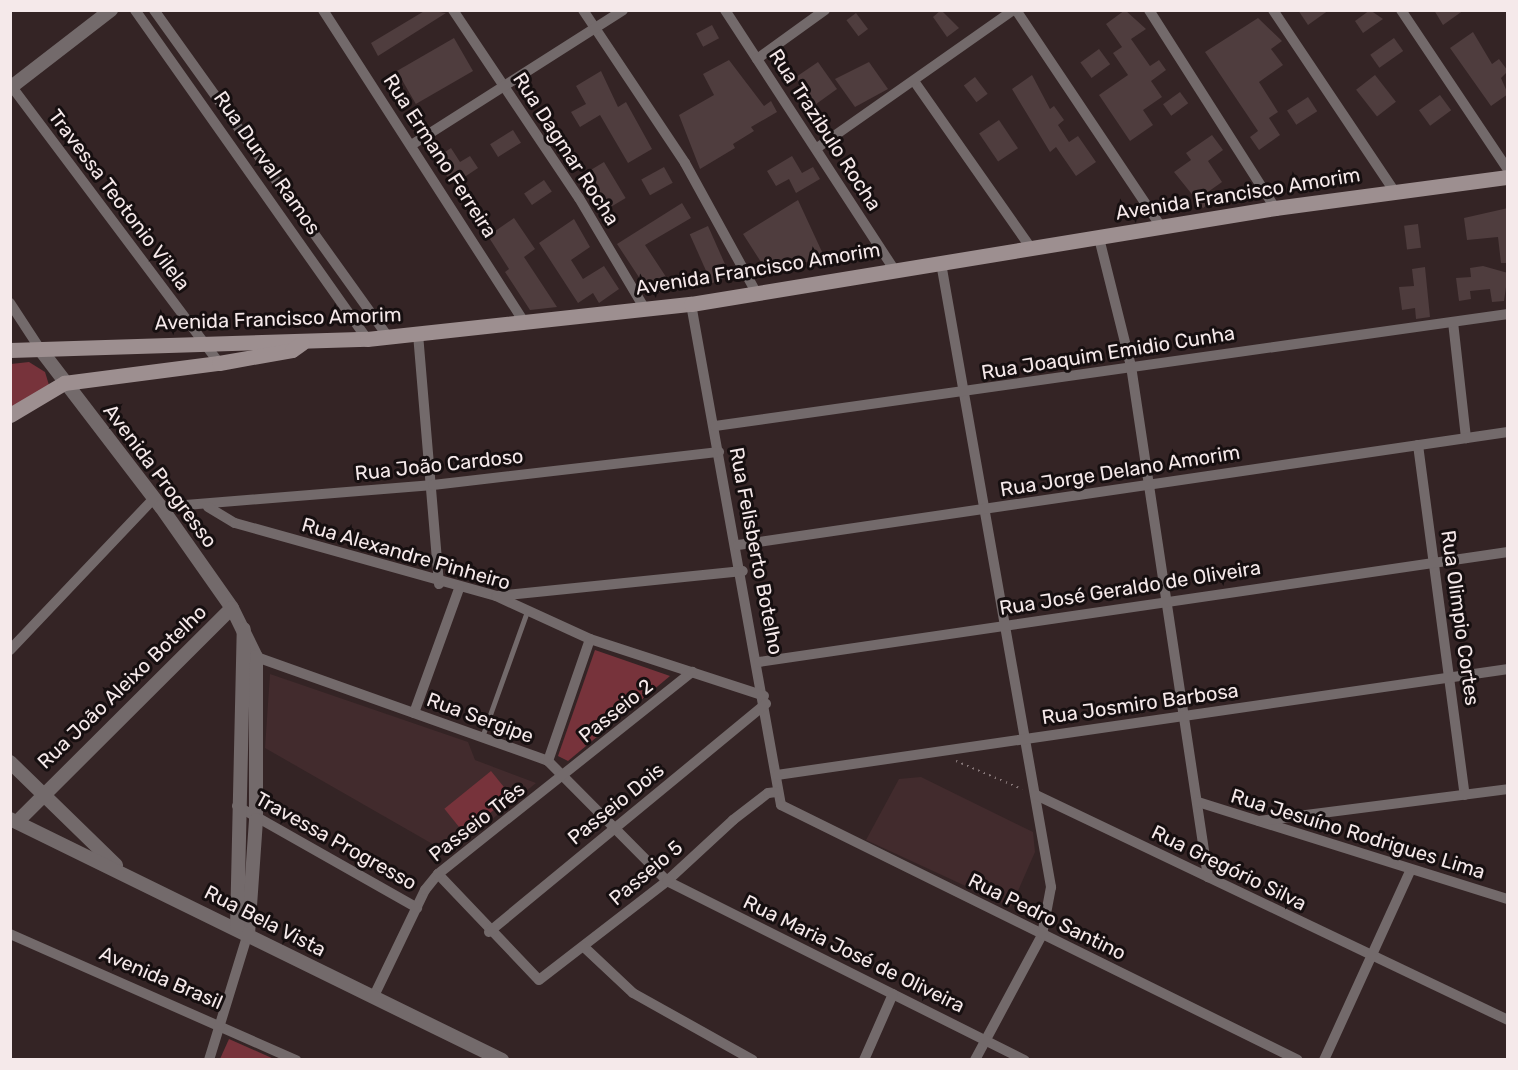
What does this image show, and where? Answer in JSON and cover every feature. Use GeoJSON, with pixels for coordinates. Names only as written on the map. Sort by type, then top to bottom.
{"type":"FeatureCollection","features":[{"type":"Feature","properties":{"kind":"main road","name":"Avenida Francisco Amorim"},"geometry":{"type":"LineString","coordinates":[[10,350],[205,343],[302,343],[367,339],[691,304],[1275,208],[1508,177]]}},
{"type":"Feature","properties":{"kind":"main road"},"geometry":{"type":"LineString","coordinates":[[10,415],[64,383],[292,351],[302,343]]}},
{"type":"Feature","properties":{"kind":"street"},"geometry":{"type":"LineString","coordinates":[[11,88],[111,10]]}},
{"type":"Feature","properties":{"kind":"street","name":"Rua Durval Ramos"},"geometry":{"type":"LineString","coordinates":[[135,10],[367,339]]}},
{"type":"Feature","properties":{"kind":"street","name":"Rua Durval Ramos"},"geometry":{"type":"LineString","coordinates":[[154,10],[388,337]]}},
{"type":"Feature","properties":{"kind":"street","name":"Rua Ermano Ferreira"},"geometry":{"type":"LineString","coordinates":[[323,10],[413,144],[525,322]]}},
{"type":"Feature","properties":{"kind":"street","name":"Rua Dagmar Rocha"},"geometry":{"type":"LineString","coordinates":[[453,10],[645,309]]}},
{"type":"Feature","properties":{"kind":"street"},"geometry":{"type":"LineString","coordinates":[[583,10],[685,163],[756,292]]}},
{"type":"Feature","properties":{"kind":"street"},"geometry":{"type":"LineString","coordinates":[[413,144],[504,89],[623,10]]}},
{"type":"Feature","properties":{"kind":"street","name":"Rua Trazibulo Rocha"},"geometry":{"type":"LineString","coordinates":[[725,10],[894,269]]}},
{"type":"Feature","properties":{"kind":"street"},"geometry":{"type":"LineString","coordinates":[[757,58],[825,10]]}},
{"type":"Feature","properties":{"kind":"street"},"geometry":{"type":"LineString","coordinates":[[817,148],[1015,10],[1162,228]]}},
{"type":"Feature","properties":{"kind":"street"},"geometry":{"type":"LineString","coordinates":[[1149,10],[1275,208]]}},
{"type":"Feature","properties":{"kind":"street"},"geometry":{"type":"LineString","coordinates":[[1273,10],[1394,191]]}},
{"type":"Feature","properties":{"kind":"street"},"geometry":{"type":"LineString","coordinates":[[1401,10],[1508,170]]}},
{"type":"Feature","properties":{"kind":"street"},"geometry":{"type":"LineString","coordinates":[[914,81],[1031,248]]}},
{"type":"Feature","properties":{"kind":"street","name":"Travessa Teotonio Vilela"},"geometry":{"type":"LineString","coordinates":[[11,88],[219,363]]}},
{"type":"Feature","properties":{"kind":"street"},"geometry":{"type":"LineString","coordinates":[[1100,238],[1131,366],[1188,716],[1208,877]]}},
{"type":"Feature","properties":{"kind":"street"},"geometry":{"type":"LineString","coordinates":[[941,263],[1027,737],[1051,887],[1042,935],[975,1059]]}},
{"type":"Feature","properties":{"kind":"street"},"geometry":{"type":"LineString","coordinates":[[10,303],[40,349]]}},
{"type":"Feature","properties":{"kind":"street","name":"Rua Felisberto Botelho"},"geometry":{"type":"LineString","coordinates":[[691,304],[743,571],[777,775],[777,792],[781,805]]}},
{"type":"Feature","properties":{"kind":"street","name":"Rua Joaquim Emidio Cunha"},"geometry":{"type":"LineString","coordinates":[[715,426],[1508,314]]}},
{"type":"Feature","properties":{"kind":"street"},"geometry":{"type":"LineString","coordinates":[[1453,322],[1466,438]]}},
{"type":"Feature","properties":{"kind":"street"},"geometry":{"type":"LineString","coordinates":[[418,334],[433,485],[439,584]]}},
{"type":"Feature","properties":{"kind":"street","name":"Avenida Progresso"},"geometry":{"type":"LineString","coordinates":[[40,349],[158,503],[232,608],[256,657],[256,820],[242,935],[224,1024],[209,1059]]}},
{"type":"Feature","properties":{"kind":"street","name":"Rua Jorge Delano Amorim"},"geometry":{"type":"LineString","coordinates":[[738,545],[1508,432]]}},
{"type":"Feature","properties":{"kind":"street","name":"Rua Olimpio Cortes"},"geometry":{"type":"LineString","coordinates":[[1418,445],[1465,795]]}},
{"type":"Feature","properties":{"kind":"street","name":"Rua João Cardoso"},"geometry":{"type":"LineString","coordinates":[[158,503],[208,507],[433,485],[719,452]]}},
{"type":"Feature","properties":{"kind":"street"},"geometry":{"type":"LineString","coordinates":[[10,650],[158,503]]}},
{"type":"Feature","properties":{"kind":"street","name":"Rua Alexandre Pinheiro"},"geometry":{"type":"LineString","coordinates":[[208,507],[235,523],[439,584],[496,596],[590,639],[692,672],[765,700]]}},
{"type":"Feature","properties":{"kind":"street","name":"Rua José Geraldo de Oliveira"},"geometry":{"type":"LineString","coordinates":[[759,662],[1169,598],[1508,552]]}},
{"type":"Feature","properties":{"kind":"street"},"geometry":{"type":"LineString","coordinates":[[496,596],[743,571]]}},
{"type":"Feature","properties":{"kind":"street"},"geometry":{"type":"LineString","coordinates":[[414,713],[459,589]]}},
{"type":"Feature","properties":{"kind":"street","name":"Rua João Aleixo Botelho"},"geometry":{"type":"LineString","coordinates":[[14,821],[232,608]]}},
{"type":"Feature","properties":{"kind":"street","name":"Avenida Progresso"},"geometry":{"type":"LineString","coordinates":[[242,935],[237,806],[244,629]]}},
{"type":"Feature","properties":{"kind":"street"},"geometry":{"type":"LineString","coordinates":[[548,761],[590,639]]}},
{"type":"Feature","properties":{"kind":"street","name":"Rua Sergipe"},"geometry":{"type":"LineString","coordinates":[[242,651],[548,761],[667,881]]}},
{"type":"Feature","properties":{"kind":"street","name":"Rua Josmiro Barbosa"},"geometry":{"type":"LineString","coordinates":[[777,775],[1508,669]]}},
{"type":"Feature","properties":{"kind":"street","name":"Passeio 2"},"geometry":{"type":"LineString","coordinates":[[563,778],[692,672]]}},
{"type":"Feature","properties":{"kind":"street","name":"Passeio Dois"},"geometry":{"type":"LineString","coordinates":[[489,932],[765,700]]}},
{"type":"Feature","properties":{"kind":"street"},"geometry":{"type":"LineString","coordinates":[[10,762],[125,874]]}},
{"type":"Feature","properties":{"kind":"street","name":"Passeio Três"},"geometry":{"type":"LineString","coordinates":[[373,998],[417,908],[438,873],[563,778]]}},
{"type":"Feature","properties":{"kind":"street"},"geometry":{"type":"LineString","coordinates":[[1256,821],[1508,789]]}},
{"type":"Feature","properties":{"kind":"street","name":"Passeio 5"},"geometry":{"type":"LineString","coordinates":[[489,932],[536,981],[584,947],[667,881],[734,820],[777,792]]}},
{"type":"Feature","properties":{"kind":"street","name":"Rua Gregório Silva"},"geometry":{"type":"LineString","coordinates":[[1036,795],[1508,1020]]}},
{"type":"Feature","properties":{"kind":"street","name":"Rua Jesuíno Rodrigues Lima"},"geometry":{"type":"LineString","coordinates":[[1198,802],[1410,872],[1508,899]]}},
{"type":"Feature","properties":{"kind":"street","name":"Rua Pedro Santino"},"geometry":{"type":"LineString","coordinates":[[781,805],[1298,1059]]}},
{"type":"Feature","properties":{"kind":"street","name":"Travessa Progresso"},"geometry":{"type":"LineString","coordinates":[[237,806],[256,820],[417,908]]}},
{"type":"Feature","properties":{"kind":"street","name":"Rua Bela Vista"},"geometry":{"type":"LineString","coordinates":[[14,821],[125,874],[242,935],[502,1059]]}},
{"type":"Feature","properties":{"kind":"street"},"geometry":{"type":"LineString","coordinates":[[1324,1059],[1410,872]]}},
{"type":"Feature","properties":{"kind":"street"},"geometry":{"type":"LineString","coordinates":[[438,873],[489,932]]}},
{"type":"Feature","properties":{"kind":"street","name":"Rua Maria José de Oliveira"},"geometry":{"type":"LineString","coordinates":[[667,881],[1025,1059]]}},
{"type":"Feature","properties":{"kind":"street","name":"Avenida Brasil"},"geometry":{"type":"LineString","coordinates":[[10,934],[224,1024],[297,1059]]}},
{"type":"Feature","properties":{"kind":"street"},"geometry":{"type":"LineString","coordinates":[[584,947],[633,993],[753,1059]]}},
{"type":"Feature","properties":{"kind":"street"},"geometry":{"type":"LineString","coordinates":[[864,1059],[893,994]]}},
{"type":"Feature","properties":{"kind":"lane"},"geometry":{"type":"LineString","coordinates":[[482,737],[527,611]]}},
{"type":"Feature","properties":{"kind":"path"},"geometry":{"type":"LineString","coordinates":[[954,760],[1036,795]]}},
{"type":"Feature","properties":{"kind":"shaded area"},"geometry":{"type":"Polygon","coordinates":[[[29,362],[45,372],[49,385],[11,409],[11,364],[29,362]]]}},
{"type":"Feature","properties":{"kind":"shaded area"},"geometry":{"type":"Polygon","coordinates":[[[595,650],[670,676],[568,761],[558,756],[595,650]]]}},
{"type":"Feature","properties":{"kind":"shaded area"},"geometry":{"type":"Polygon","coordinates":[[[270,674],[468,742],[475,760],[536,783],[450,854],[265,748],[270,674]]]}},
{"type":"Feature","properties":{"kind":"shaded area"},"geometry":{"type":"Polygon","coordinates":[[[491,771],[511,796],[465,834],[444,809],[491,771]]]}},
{"type":"Feature","properties":{"kind":"shaded area"},"geometry":{"type":"Polygon","coordinates":[[[921,777],[1033,832],[1035,852],[1011,907],[866,840],[899,779],[921,777]]]}},
{"type":"Feature","properties":{"kind":"shaded area"},"geometry":{"type":"Polygon","coordinates":[[[229,1039],[274,1059],[220,1059],[229,1039]]]}},
{"type":"Feature","properties":{"kind":"building"},"geometry":{"type":"Polygon","coordinates":[[[426,10],[446,13],[378,56],[371,43],[426,10]]]}},
{"type":"Feature","properties":{"kind":"building"},"geometry":{"type":"Polygon","coordinates":[[[941,10],[959,28],[947,37],[933,17],[941,10]]]}},
{"type":"Feature","properties":{"kind":"building"},"geometry":{"type":"Polygon","coordinates":[[[1125,10],[1146,29],[1131,39],[1150,66],[1159,60],[1166,70],[1151,81],[1162,97],[1143,110],[1153,125],[1130,141],[1099,95],[1128,75],[1113,53],[1122,47],[1106,24],[1125,10]]]}},
{"type":"Feature","properties":{"kind":"building"},"geometry":{"type":"Polygon","coordinates":[[[1298,10],[1329,10],[1308,25],[1298,10]]]}},
{"type":"Feature","properties":{"kind":"building"},"geometry":{"type":"Polygon","coordinates":[[[1370,10],[1383,19],[1363,33],[1355,21],[1370,10]]]}},
{"type":"Feature","properties":{"kind":"building"},"geometry":{"type":"Polygon","coordinates":[[[1434,10],[1464,10],[1443,25],[1434,10]]]}},
{"type":"Feature","properties":{"kind":"building"},"geometry":{"type":"Polygon","coordinates":[[[856,13],[868,29],[858,36],[846,20],[856,13]]]}},
{"type":"Feature","properties":{"kind":"building"},"geometry":{"type":"Polygon","coordinates":[[[1258,18],[1282,41],[1271,49],[1283,65],[1259,82],[1278,112],[1269,118],[1280,135],[1259,150],[1250,137],[1258,131],[1205,52],[1258,18]]]}},
{"type":"Feature","properties":{"kind":"building"},"geometry":{"type":"Polygon","coordinates":[[[712,25],[719,38],[703,47],[696,33],[712,25]]]}},
{"type":"Feature","properties":{"kind":"building"},"geometry":{"type":"Polygon","coordinates":[[[1473,32],[1492,64],[1499,59],[1508,71],[1501,78],[1508,94],[1491,106],[1450,48],[1473,32]]]}},
{"type":"Feature","properties":{"kind":"building"},"geometry":{"type":"Polygon","coordinates":[[[454,38],[473,71],[416,104],[397,71],[454,38]]]}},
{"type":"Feature","properties":{"kind":"building"},"geometry":{"type":"Polygon","coordinates":[[[1394,38],[1403,51],[1379,68],[1370,55],[1394,38]]]}},
{"type":"Feature","properties":{"kind":"building"},"geometry":{"type":"Polygon","coordinates":[[[1099,49],[1110,64],[1092,78],[1080,63],[1099,49]]]}},
{"type":"Feature","properties":{"kind":"building"},"geometry":{"type":"Polygon","coordinates":[[[729,60],[764,106],[771,101],[777,112],[751,127],[754,131],[733,144],[735,148],[700,169],[679,115],[714,95],[703,74],[729,60]]]}},
{"type":"Feature","properties":{"kind":"building"},"geometry":{"type":"Polygon","coordinates":[[[818,62],[837,89],[812,107],[796,77],[818,62]]]}},
{"type":"Feature","properties":{"kind":"building"},"geometry":{"type":"Polygon","coordinates":[[[869,62],[888,89],[855,107],[835,79],[869,62]]]}},
{"type":"Feature","properties":{"kind":"building"},"geometry":{"type":"Polygon","coordinates":[[[601,71],[618,107],[626,102],[652,149],[628,163],[600,115],[580,127],[571,112],[586,104],[576,86],[601,71]]]}},
{"type":"Feature","properties":{"kind":"building"},"geometry":{"type":"Polygon","coordinates":[[[1032,75],[1050,109],[1054,106],[1064,120],[1058,125],[1069,142],[1078,136],[1096,162],[1076,176],[1056,147],[1050,152],[1012,89],[1032,75]]]}},
{"type":"Feature","properties":{"kind":"building"},"geometry":{"type":"Polygon","coordinates":[[[1375,75],[1396,102],[1377,117],[1356,90],[1375,75]]]}},
{"type":"Feature","properties":{"kind":"building"},"geometry":{"type":"Polygon","coordinates":[[[975,77],[988,94],[976,102],[964,85],[975,77]]]}},
{"type":"Feature","properties":{"kind":"building"},"geometry":{"type":"Polygon","coordinates":[[[1180,92],[1188,103],[1171,116],[1163,104],[1180,92]]]}},
{"type":"Feature","properties":{"kind":"building"},"geometry":{"type":"Polygon","coordinates":[[[1440,95],[1451,110],[1430,126],[1419,110],[1440,95]]]}},
{"type":"Feature","properties":{"kind":"building"},"geometry":{"type":"Polygon","coordinates":[[[1308,97],[1317,111],[1296,125],[1287,111],[1308,97]]]}},
{"type":"Feature","properties":{"kind":"building"},"geometry":{"type":"Polygon","coordinates":[[[999,120],[1018,148],[998,162],[979,133],[999,120]]]}},
{"type":"Feature","properties":{"kind":"building"},"geometry":{"type":"Polygon","coordinates":[[[513,130],[521,143],[498,157],[490,144],[513,130]]]}},
{"type":"Feature","properties":{"kind":"building"},"geometry":{"type":"Polygon","coordinates":[[[1212,135],[1223,150],[1208,161],[1222,182],[1205,194],[1211,202],[1203,208],[1174,172],[1191,160],[1186,153],[1212,135]]]}},
{"type":"Feature","properties":{"kind":"building"},"geometry":{"type":"Polygon","coordinates":[[[451,148],[460,162],[470,156],[478,168],[454,184],[433,160],[451,148]]]}},
{"type":"Feature","properties":{"kind":"building"},"geometry":{"type":"Polygon","coordinates":[[[792,156],[802,173],[813,167],[820,179],[796,193],[789,179],[776,186],[767,171],[792,156]]]}},
{"type":"Feature","properties":{"kind":"building"},"geometry":{"type":"Polygon","coordinates":[[[604,162],[626,198],[601,213],[579,177],[604,162]]]}},
{"type":"Feature","properties":{"kind":"building"},"geometry":{"type":"Polygon","coordinates":[[[664,167],[673,183],[650,195],[641,180],[664,167]]]}},
{"type":"Feature","properties":{"kind":"building"},"geometry":{"type":"Polygon","coordinates":[[[544,180],[552,192],[532,205],[524,193],[544,180]]]}},
{"type":"Feature","properties":{"kind":"building"},"geometry":{"type":"Polygon","coordinates":[[[798,200],[823,254],[793,269],[787,260],[768,273],[743,234],[798,200]]]}},
{"type":"Feature","properties":{"kind":"building"},"geometry":{"type":"Polygon","coordinates":[[[682,203],[691,218],[645,245],[674,289],[650,294],[617,244],[682,203]]]}},
{"type":"Feature","properties":{"kind":"building"},"geometry":{"type":"Polygon","coordinates":[[[1508,208],[1508,263],[1501,263],[1498,237],[1467,240],[1464,218],[1508,208]]]}},
{"type":"Feature","properties":{"kind":"building"},"geometry":{"type":"Polygon","coordinates":[[[514,218],[535,249],[524,257],[557,307],[530,310],[505,272],[509,269],[488,236],[514,218]]]}},
{"type":"Feature","properties":{"kind":"building"},"geometry":{"type":"Polygon","coordinates":[[[574,219],[590,247],[571,260],[583,279],[604,266],[619,289],[599,303],[593,293],[578,303],[539,243],[574,219]]]}},
{"type":"Feature","properties":{"kind":"building"},"geometry":{"type":"Polygon","coordinates":[[[1418,224],[1421,248],[1407,250],[1404,226],[1418,224]]]}},
{"type":"Feature","properties":{"kind":"building"},"geometry":{"type":"Polygon","coordinates":[[[708,226],[730,275],[712,283],[690,234],[708,226]]]}},
{"type":"Feature","properties":{"kind":"building"},"geometry":{"type":"Polygon","coordinates":[[[1483,266],[1508,273],[1504,301],[1492,302],[1490,289],[1470,291],[1471,299],[1459,301],[1456,278],[1471,277],[1470,268],[1483,266]]]}},
{"type":"Feature","properties":{"kind":"building"},"geometry":{"type":"Polygon","coordinates":[[[1425,267],[1430,317],[1416,319],[1415,308],[1402,310],[1399,287],[1414,286],[1412,269],[1425,267]]]}}]}
